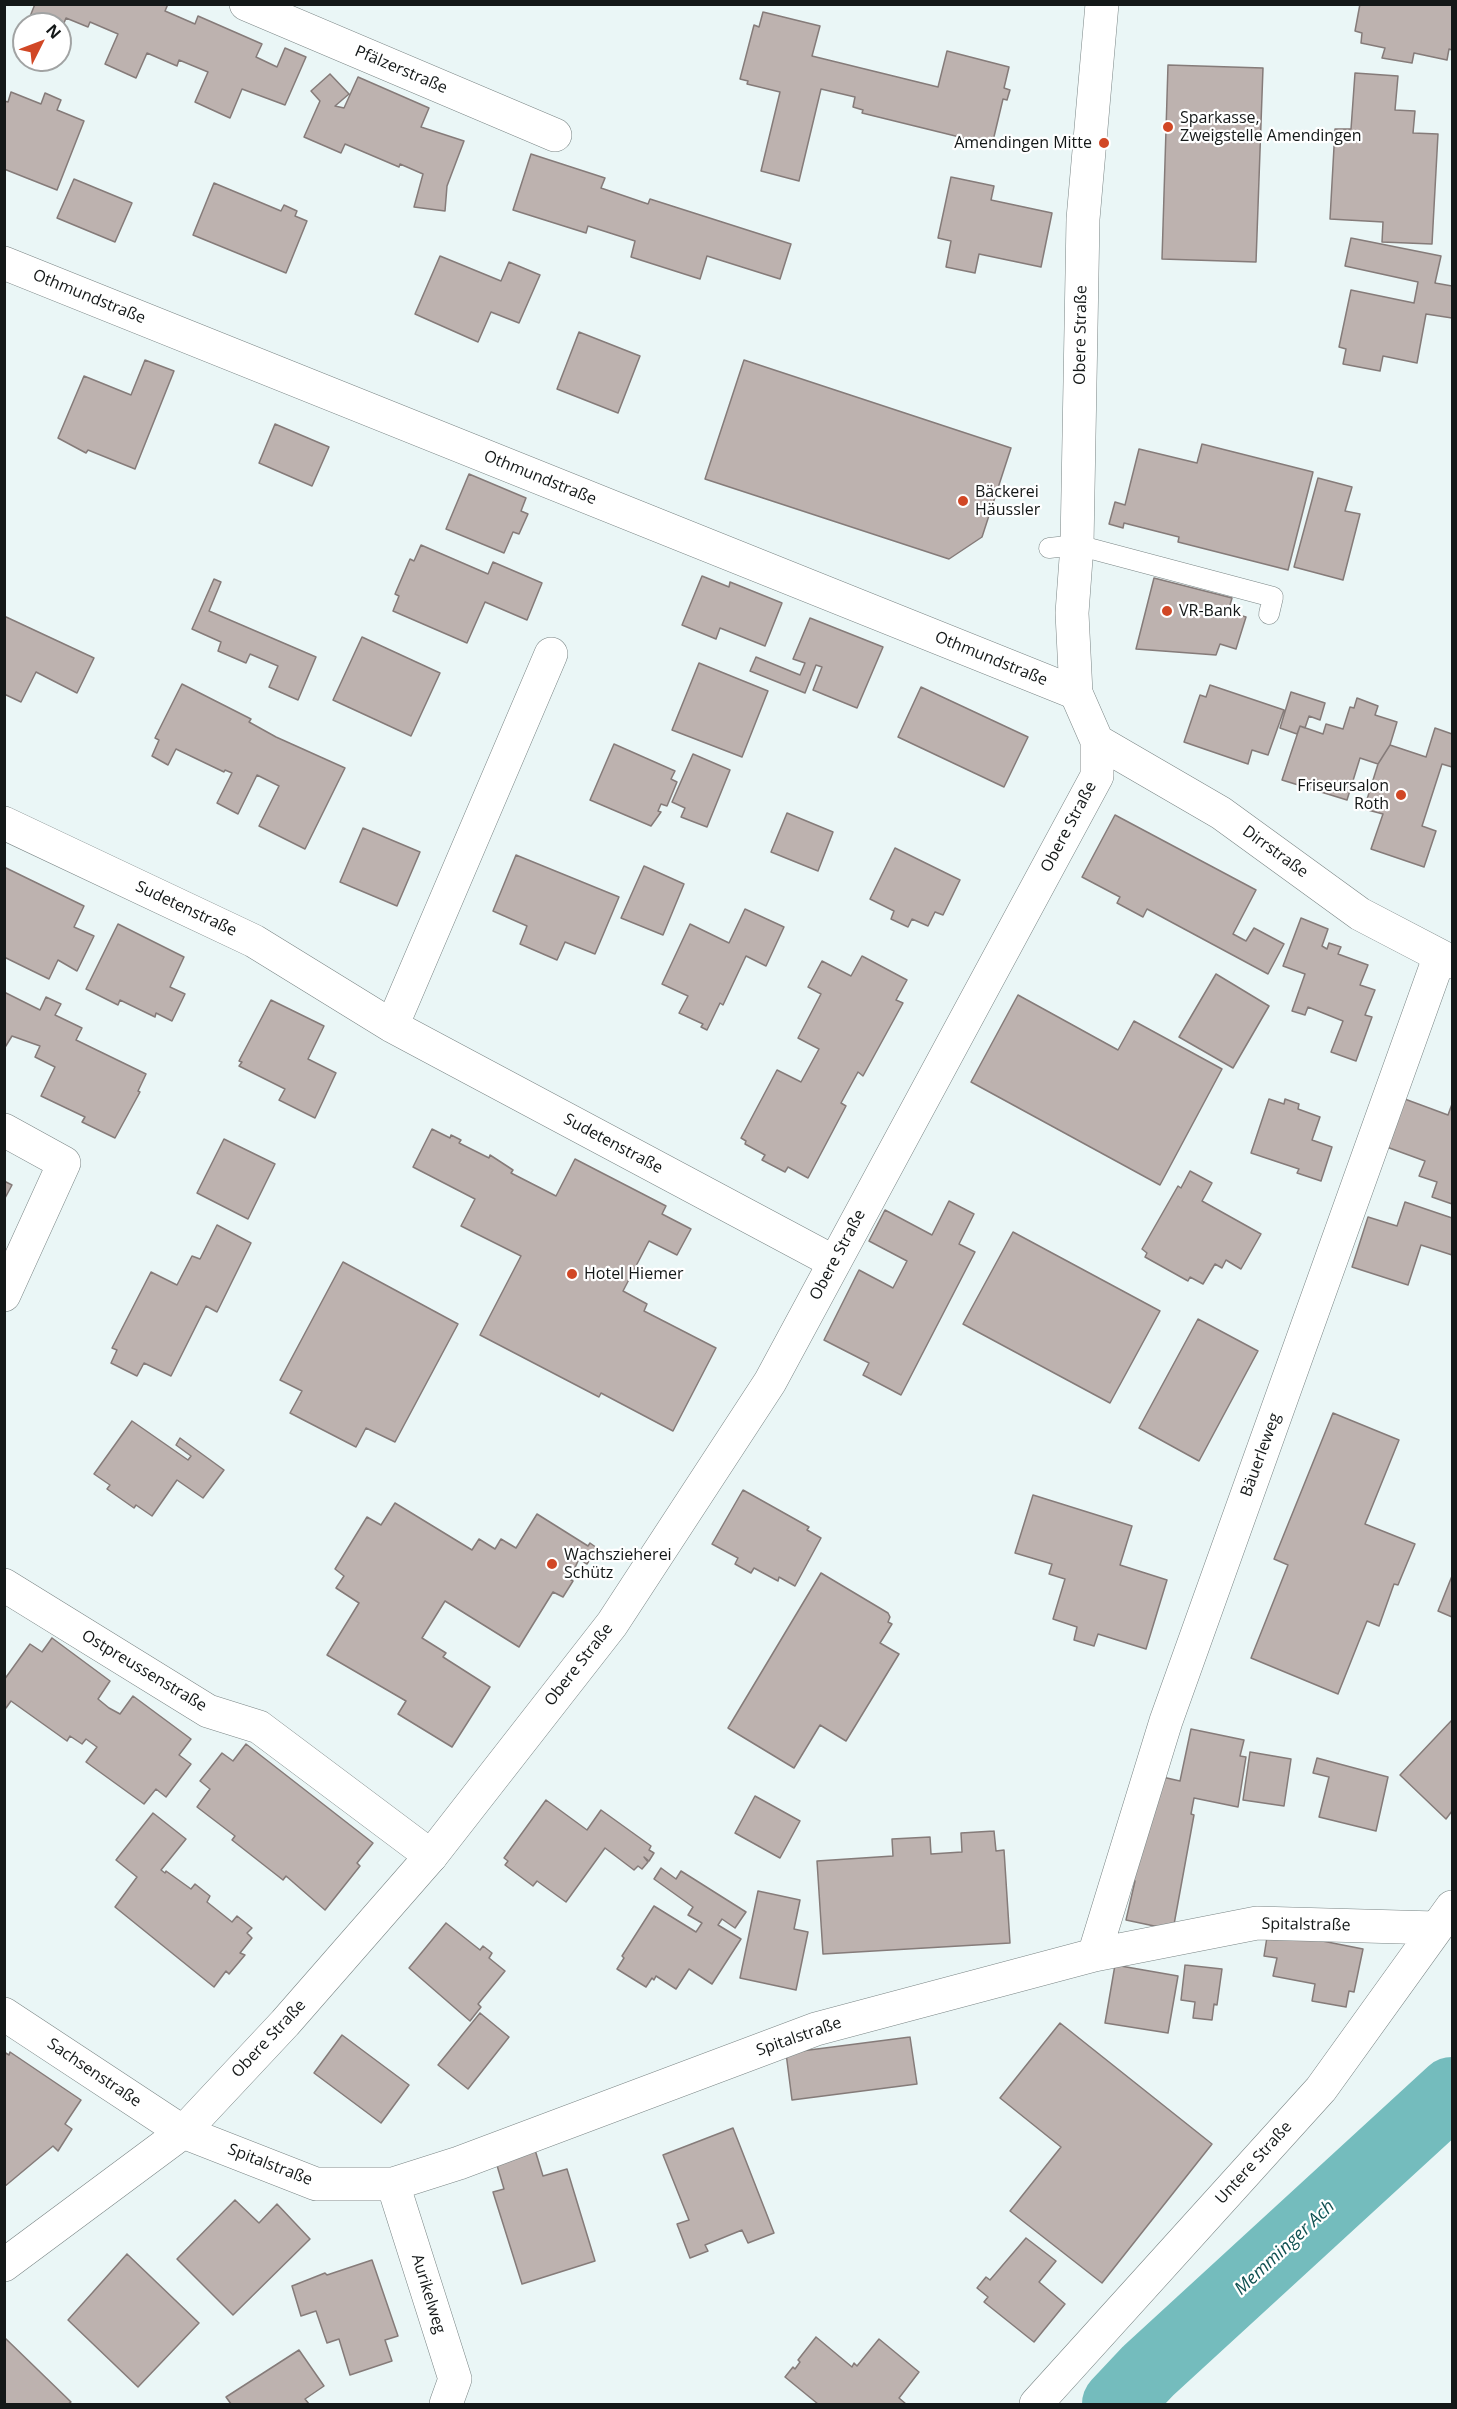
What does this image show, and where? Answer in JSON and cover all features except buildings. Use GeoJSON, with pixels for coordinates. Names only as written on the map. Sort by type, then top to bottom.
{"type":"FeatureCollection","features":[{"type":"Feature","properties":{"kind":"street","name":"Pfälzerstraße"},"geometry":{"type":"LineString","coordinates":[[246,4],[555,135]]}},
{"type":"Feature","properties":{"kind":"street","name":"Obere Straße"},"geometry":{"type":"LineString","coordinates":[[4,2265],[183,2132],[285,2023],[431,1856],[612,1624],[770,1382],[1097,776],[1096,741],[1076,693],[1072,613],[1063,546],[1083,219],[1102,4]]}},
{"type":"Feature","properties":{"kind":"street","name":"Othmundstraße"},"geometry":{"type":"LineString","coordinates":[[4,263],[950,633],[1076,693]]}},
{"type":"Feature","properties":{"kind":"street"},"geometry":{"type":"LineString","coordinates":[[392,1026],[551,654]]}},
{"type":"Feature","properties":{"kind":"street","name":"Dirrstraße"},"geometry":{"type":"LineString","coordinates":[[1096,741],[1221,813],[1360,914],[1446,960]]}},
{"type":"Feature","properties":{"kind":"street","name":"Sudetenstraße"},"geometry":{"type":"LineString","coordinates":[[4,823],[254,941],[392,1026],[834,1262]]}},
{"type":"Feature","properties":{"kind":"street","name":"Bäuerleweg"},"geometry":{"type":"LineString","coordinates":[[1094,1955],[1166,1721],[1446,960]]}},
{"type":"Feature","properties":{"kind":"street"},"geometry":{"type":"LineString","coordinates":[[4,1130],[64,1162],[4,1294]]}},
{"type":"Feature","properties":{"kind":"street","name":"Ostpreussenstraße"},"geometry":{"type":"LineString","coordinates":[[4,1585],[208,1711],[259,1727],[431,1856]]}},
{"type":"Feature","properties":{"kind":"street","name":"Spitalstraße"},"geometry":{"type":"LineString","coordinates":[[183,2132],[316,2184],[393,2184],[470,2159],[816,2029],[1094,1955],[1257,1923],[1444,1917]]}},
{"type":"Feature","properties":{"kind":"street","name":"Untere Straße"},"geometry":{"type":"LineString","coordinates":[[1036,2404],[1321,2089],[1444,1917]]}},
{"type":"Feature","properties":{"kind":"street","name":"Sachsenstraße"},"geometry":{"type":"LineString","coordinates":[[4,2014],[183,2132]]}},
{"type":"Feature","properties":{"kind":"street","name":"Aurikelweg"},"geometry":{"type":"LineString","coordinates":[[393,2184],[455,2379],[446,2404]]}},
{"type":"Feature","properties":{"kind":"lane"},"geometry":{"type":"LineString","coordinates":[[1063,546],[1273,597],[1269,614]]}},
{"type":"Feature","properties":{"kind":"waterway","name":"Memminger Ach"},"geometry":{"type":"LineString","coordinates":[[1117,2404],[1148,2371],[1452,2092]]}},
{"type":"Feature","properties":{"kind":"place","name":"Sparkasse, Zweigstelle Amendingen"},"geometry":{"type":"Point","coordinates":[1168,127]}},
{"type":"Feature","properties":{"kind":"place","name":"Amendingen Mitte"},"geometry":{"type":"Point","coordinates":[1104,143]}},
{"type":"Feature","properties":{"kind":"place","name":"Bäckerei Häussler"},"geometry":{"type":"Point","coordinates":[963,501]}},
{"type":"Feature","properties":{"kind":"place","name":"VR-Bank"},"geometry":{"type":"Point","coordinates":[1167,611]}},
{"type":"Feature","properties":{"kind":"place","name":"Friseursalon Roth"},"geometry":{"type":"Point","coordinates":[1401,795]}},
{"type":"Feature","properties":{"kind":"place","name":"Hotel Hiemer"},"geometry":{"type":"Point","coordinates":[572,1274]}},
{"type":"Feature","properties":{"kind":"place","name":"Wachszieherei Schütz"},"geometry":{"type":"Point","coordinates":[552,1564]}}]}
